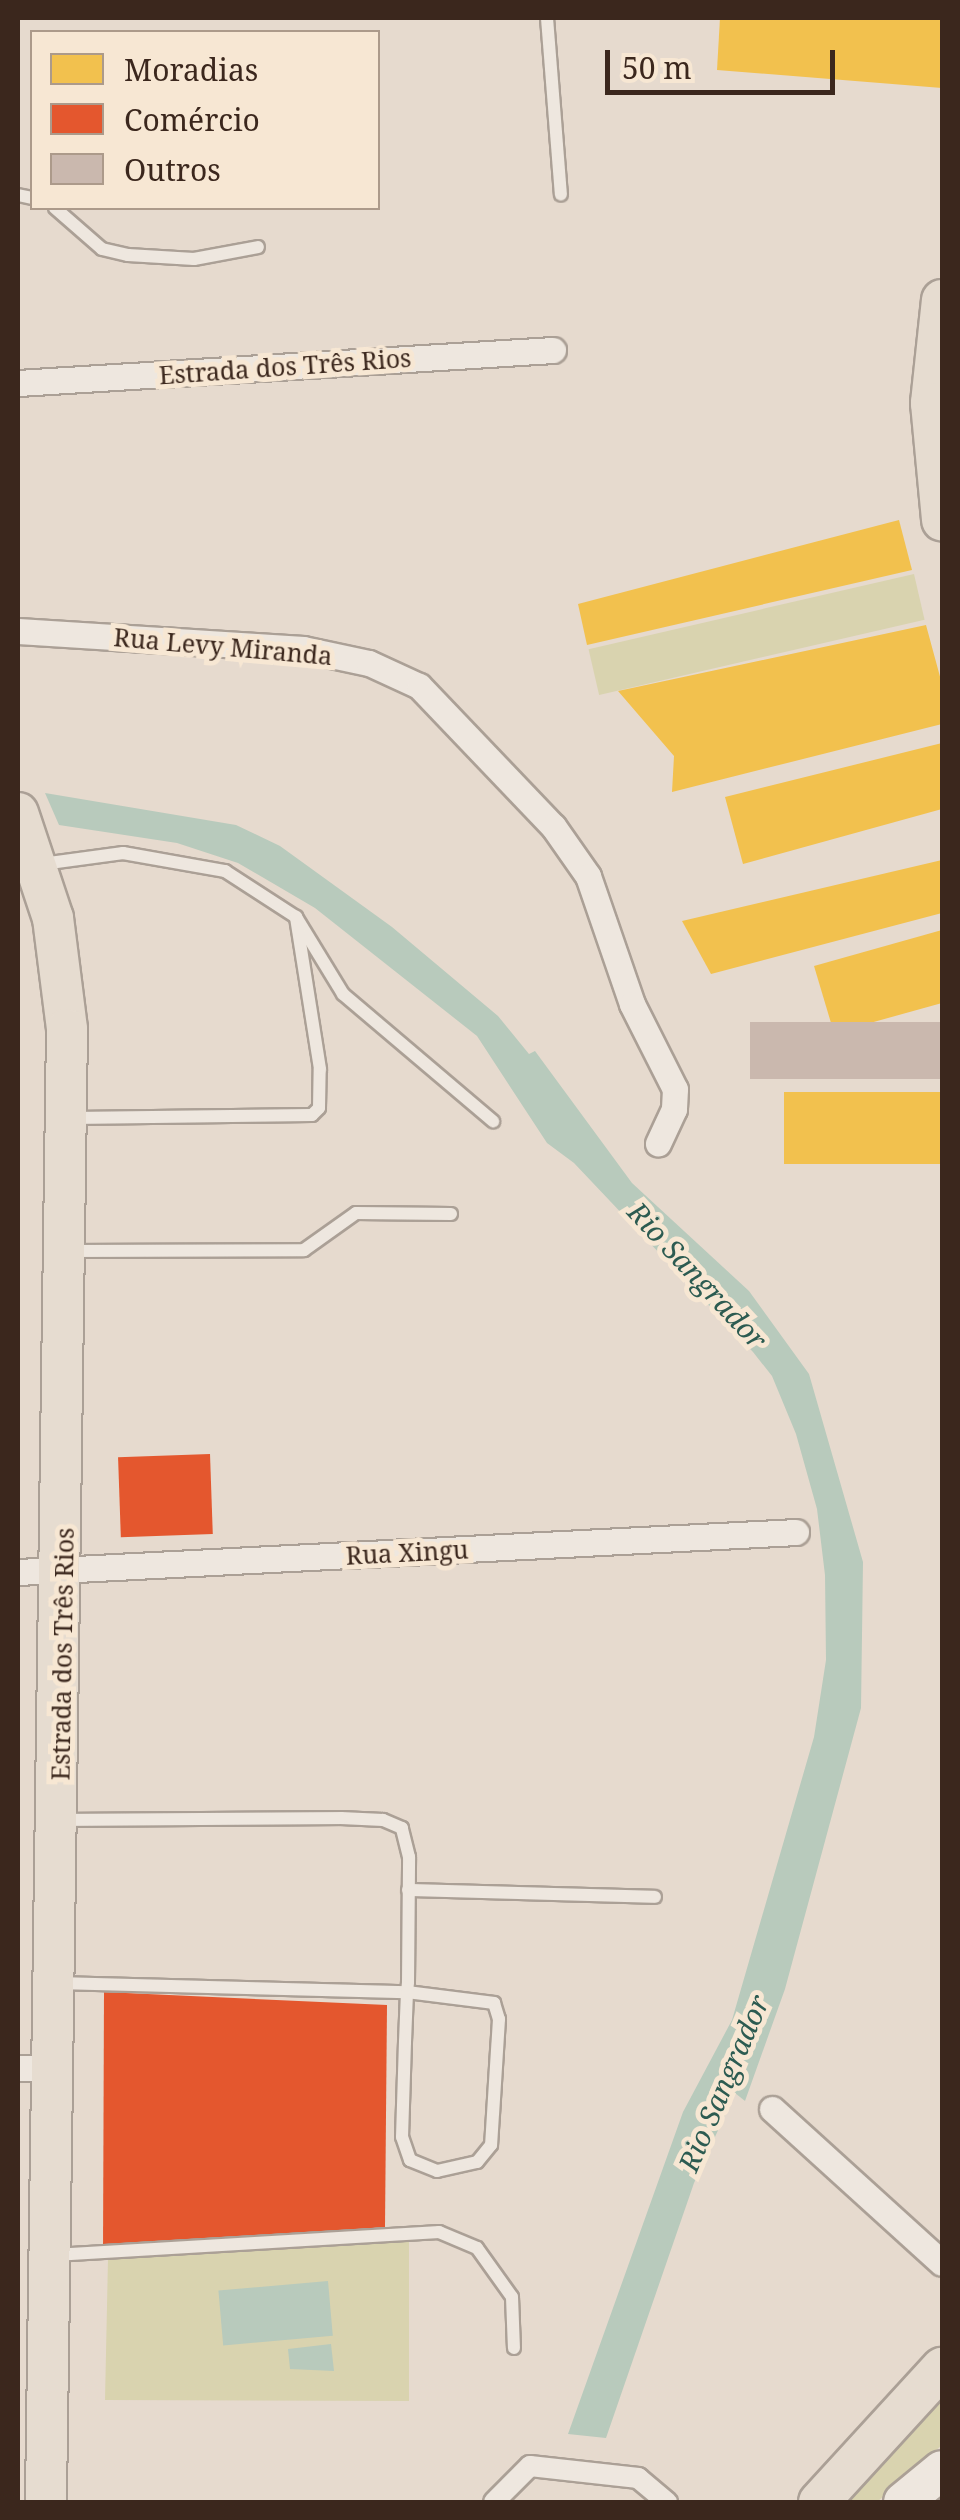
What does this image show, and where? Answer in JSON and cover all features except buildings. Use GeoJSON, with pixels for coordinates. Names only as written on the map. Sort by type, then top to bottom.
{"type":"FeatureCollection","features":[{"type":"Feature","properties":{"kind":"main road"},"geometry":{"type":"LineString","coordinates":[[942,300],[937,392],[942,520]]}},
{"type":"Feature","properties":{"kind":"main road","name":"Estrada dos Três Rios"},"geometry":{"type":"LineString","coordinates":[[18,813],[36,865],[62,968],[67,1118],[64,1570],[55,1982],[35,2068],[46,2256],[46,2502]]}},
{"type":"Feature","properties":{"kind":"main road"},"geometry":{"type":"LineString","coordinates":[[820,2502],[942,2368]]}},
{"type":"Feature","properties":{"kind":"main road"},"geometry":{"type":"LineString","coordinates":[[903,2502],[942,2470]]}},
{"type":"Feature","properties":{"kind":"street","name":"Estrada dos Três Rios"},"geometry":{"type":"LineString","coordinates":[[18,383],[553,350]]}},
{"type":"Feature","properties":{"kind":"street","name":"Rua Levy Miranda"},"geometry":{"type":"LineString","coordinates":[[18,630],[303,649],[369,663],[419,686],[553,826],[588,876],[632,1004],[674,1089],[674,1108],[658,1144]]}},
{"type":"Feature","properties":{"kind":"street","name":"Rua Xingu"},"geometry":{"type":"LineString","coordinates":[[18,1572],[796,1532]]}},
{"type":"Feature","properties":{"kind":"street"},"geometry":{"type":"LineString","coordinates":[[772,2108],[942,2262]]}},
{"type":"Feature","properties":{"kind":"street"},"geometry":{"type":"LineString","coordinates":[[494,2502],[530,2466],[638,2478],[666,2502]]}},
{"type":"Feature","properties":{"kind":"lane"},"geometry":{"type":"LineString","coordinates":[[547,18],[561,194]]}},
{"type":"Feature","properties":{"kind":"lane"},"geometry":{"type":"LineString","coordinates":[[57,210],[102,249],[128,255],[194,259],[258,248]]}},
{"type":"Feature","properties":{"kind":"lane"},"geometry":{"type":"LineString","coordinates":[[36,865],[124,853],[225,871],[296,917],[344,994],[493,1121]]}},
{"type":"Feature","properties":{"kind":"lane"},"geometry":{"type":"LineString","coordinates":[[67,1118],[312,1114],[319,1108],[320,1069],[296,917]]}},
{"type":"Feature","properties":{"kind":"lane"},"geometry":{"type":"LineString","coordinates":[[66,1251],[304,1250],[356,1213],[452,1214]]}},
{"type":"Feature","properties":{"kind":"lane"},"geometry":{"type":"LineString","coordinates":[[55,1982],[407,1992],[494,2003],[491,2146],[477,2162],[437,2171],[410,2160],[402,2137],[407,1992],[408,1890],[402,1828],[383,1820],[58,1820]]}},
{"type":"Feature","properties":{"kind":"lane"},"geometry":{"type":"LineString","coordinates":[[408,1890],[655,1896]]}},
{"type":"Feature","properties":{"kind":"lane"},"geometry":{"type":"LineString","coordinates":[[46,2256],[439,2232],[478,2248],[512,2297],[514,2348]]}},
{"type":"Feature","properties":{"kind":"shaded area"},"geometry":{"type":"Polygon","coordinates":[[[914,574],[925,620],[599,695],[589,649],[914,574]]]}},
{"type":"Feature","properties":{"kind":"shaded area"},"geometry":{"type":"Polygon","coordinates":[[[409,2229],[409,2401],[105,2400],[108,2259],[409,2229]]]}},
{"type":"Feature","properties":{"kind":"shaded area"},"geometry":{"type":"Polygon","coordinates":[[[942,2391],[942,2445],[877,2502],[845,2502],[942,2391]]]}},
{"type":"Feature","properties":{"kind":"water","name":"Rio Sangrador"},"geometry":{"type":"Polygon","coordinates":[[[45,793],[236,825],[280,846],[392,927],[498,1016],[529,1054],[535,1051],[632,1183],[749,1291],[809,1374],[863,1562],[861,1708],[785,1989],[745,2101],[735,2093],[694,2183],[606,2438],[568,2434],[683,2112],[732,2020],[814,1737],[826,1660],[825,1575],[817,1509],[796,1434],[772,1376],[753,1352],[574,1163],[547,1143],[477,1036],[315,908],[238,863],[177,843],[59,825],[45,793]]]}},
{"type":"Feature","properties":{"kind":"water"},"geometry":{"type":"Polygon","coordinates":[[[328,2281],[333,2336],[223,2345],[218,2291],[328,2281]]]}},
{"type":"Feature","properties":{"kind":"water"},"geometry":{"type":"Polygon","coordinates":[[[331,2344],[334,2371],[290,2369],[288,2349],[331,2344]]]}}]}
